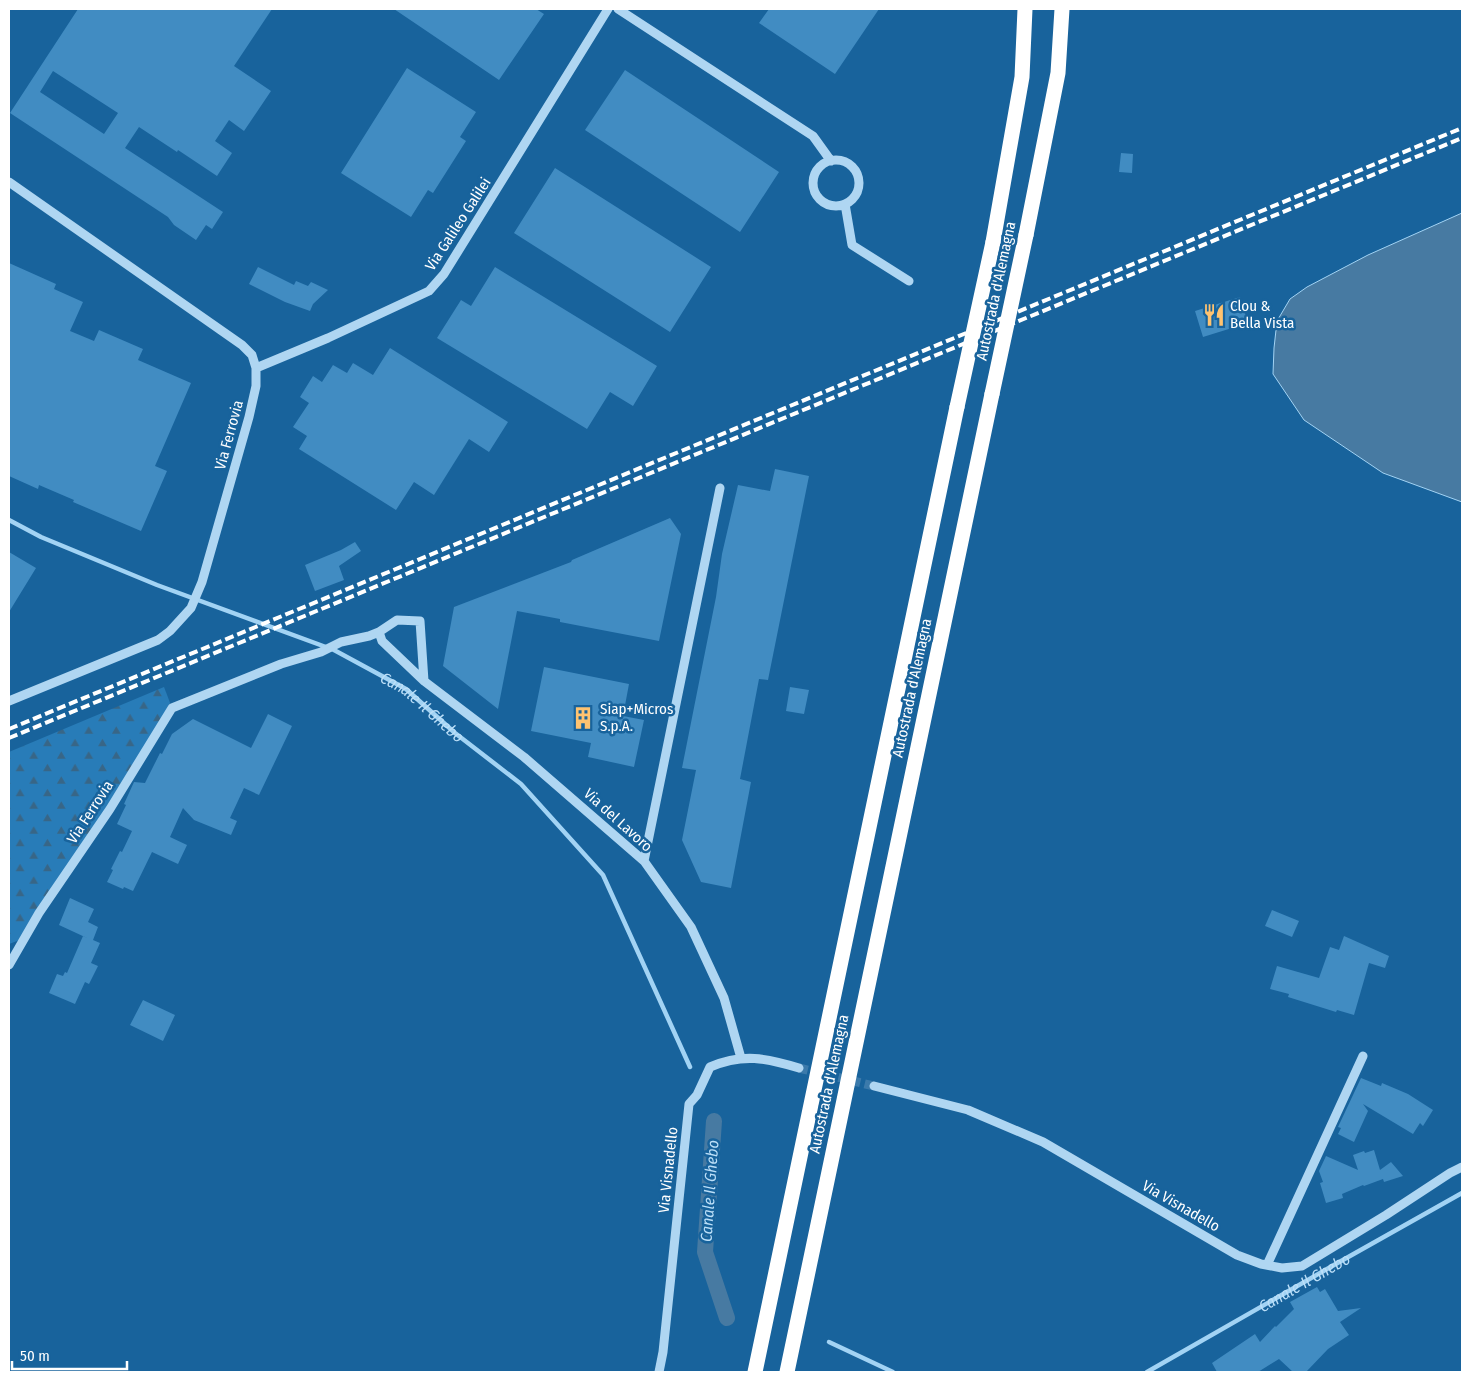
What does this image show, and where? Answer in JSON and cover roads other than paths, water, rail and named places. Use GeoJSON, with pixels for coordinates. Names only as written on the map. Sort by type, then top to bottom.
{"type":"FeatureCollection","features":[{"type":"Feature","properties":{"kind":"highway","name":"Autostrada d'Alemagna"},"geometry":{"type":"LineString","coordinates":[[755,1372],[993,242],[1022,77],[1025,9]]}},
{"type":"Feature","properties":{"kind":"highway","name":"Autostrada d'Alemagna"},"geometry":{"type":"LineString","coordinates":[[787,1372],[1026,235],[1058,73],[1062,9]]}},
{"type":"Feature","properties":{"kind":"street","name":"Via Galileo Galilei"},"geometry":{"type":"LineString","coordinates":[[256,368],[328,338],[429,291],[444,274],[608,9]]}},
{"type":"Feature","properties":{"kind":"street"},"geometry":{"type":"LineString","coordinates":[[618,9],[813,136],[831,161]]}},
{"type":"Feature","properties":{"kind":"street"},"geometry":{"type":"LineString","coordinates":[[831,161],[846,162],[852,166],[859,179],[856,194],[845,204],[838,205],[823,202],[814,190],[813,182],[818,168],[824,163],[831,161]]}},
{"type":"Feature","properties":{"kind":"street"},"geometry":{"type":"LineString","coordinates":[[9,182],[242,345],[252,355],[256,368]]}},
{"type":"Feature","properties":{"kind":"street"},"geometry":{"type":"LineString","coordinates":[[845,204],[852,245],[909,282]]}},
{"type":"Feature","properties":{"kind":"street","name":"Via Ferrovia"},"geometry":{"type":"LineString","coordinates":[[9,701],[158,640],[170,631],[191,608],[199,592],[249,417],[256,386],[256,368]]}},
{"type":"Feature","properties":{"kind":"street"},"geometry":{"type":"LineString","coordinates":[[644,861],[720,488]]}},
{"type":"Feature","properties":{"kind":"street"},"geometry":{"type":"LineString","coordinates":[[379,632],[397,620],[420,621],[424,681]]}},
{"type":"Feature","properties":{"kind":"street","name":"Via Ferrovia"},"geometry":{"type":"LineString","coordinates":[[9,965],[39,914],[110,809],[172,708],[281,664],[321,652],[341,642],[379,632]]}},
{"type":"Feature","properties":{"kind":"street","name":"Via del Lavoro"},"geometry":{"type":"LineString","coordinates":[[379,632],[382,641],[424,681],[524,757],[644,861],[691,927],[724,998],[741,1058]]}},
{"type":"Feature","properties":{"kind":"street"},"geometry":{"type":"LineString","coordinates":[[1267,1265],[1363,1056]]}},
{"type":"Feature","properties":{"kind":"street","name":"Via Visnadello"},"geometry":{"type":"LineString","coordinates":[[659,1372],[663,1352],[689,1104],[697,1095],[710,1067],[721,1062],[741,1058],[770,1059],[800,1068]]}},
{"type":"Feature","properties":{"kind":"street","name":"Via Visnadello"},"geometry":{"type":"LineString","coordinates":[[874,1086],[968,1110],[1043,1142],[1237,1255],[1282,1268],[1302,1266],[1386,1216],[1462,1166]]}},
{"type":"Feature","properties":{"kind":"waterway","name":"Canale Il Ghebo"},"geometry":{"type":"LineString","coordinates":[[9,520],[41,537],[157,585],[334,650],[406,689],[455,733],[521,784],[603,875],[690,1067]]}},
{"type":"Feature","properties":{"kind":"waterway","name":"Canale Il Ghebo"},"geometry":{"type":"LineString","coordinates":[[714,1121],[705,1252],[727,1318]]}},
{"type":"Feature","properties":{"kind":"waterway","name":"Canale Il Ghebo"},"geometry":{"type":"LineString","coordinates":[[1147,1372],[1462,1193]]}},
{"type":"Feature","properties":{"kind":"waterway","name":"Canale Il Ghebo"},"geometry":{"type":"LineString","coordinates":[[829,1342],[893,1372]]}},
{"type":"Feature","properties":{"kind":"tunnel"},"geometry":{"type":"LineString","coordinates":[[799,1068],[874,1086]]}},
{"type":"Feature","properties":{"kind":"railway"},"geometry":{"type":"LineString","coordinates":[[9,729],[1462,128]]}},
{"type":"Feature","properties":{"kind":"railway"},"geometry":{"type":"LineString","coordinates":[[9,738],[1462,138]]}},
{"type":"Feature","properties":{"kind":"place","name":"Clou & Bella Vista"},"geometry":{"type":"Point","coordinates":[1214,315]}},
{"type":"Feature","properties":{"kind":"place","name":"Siap+Micros S.p.A."},"geometry":{"type":"Point","coordinates":[583,718]}}]}
